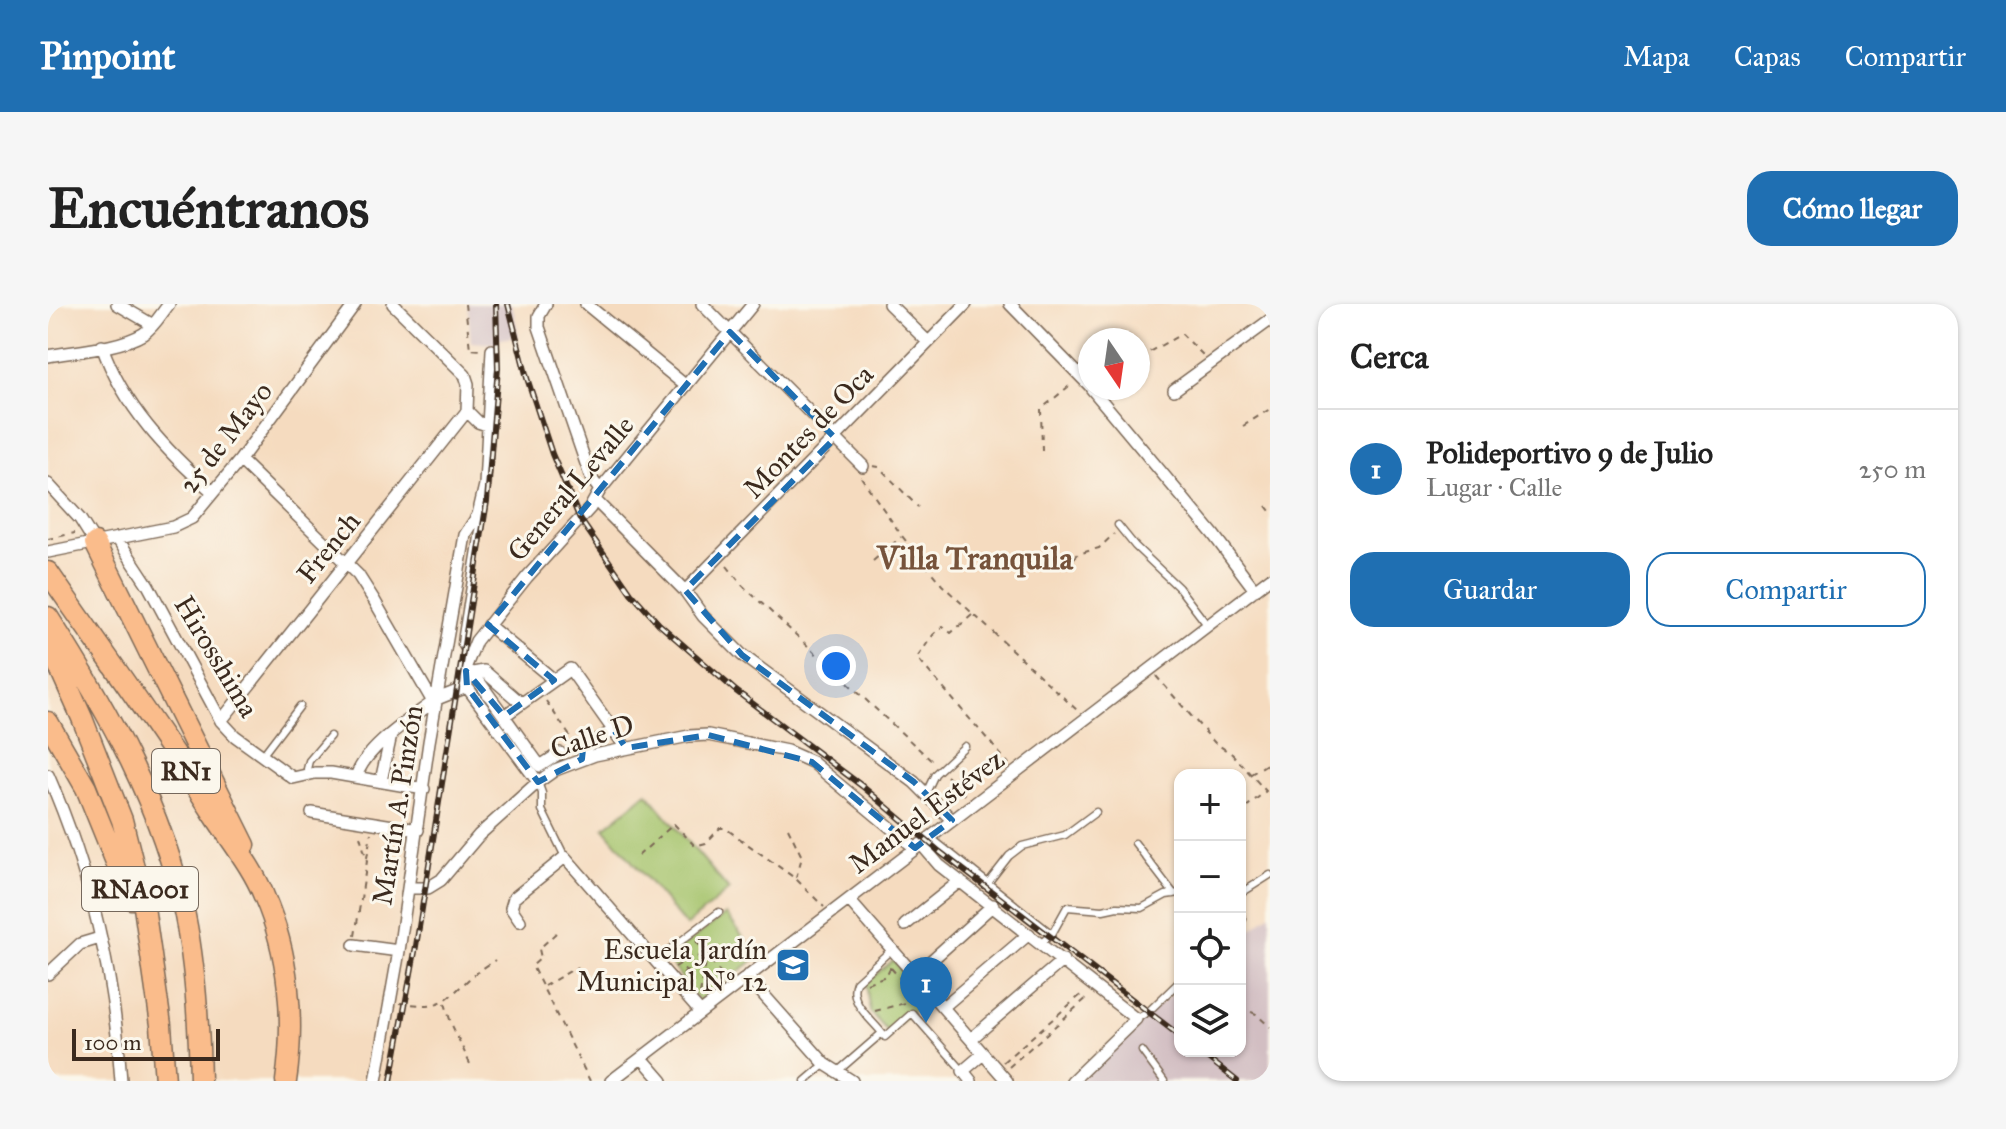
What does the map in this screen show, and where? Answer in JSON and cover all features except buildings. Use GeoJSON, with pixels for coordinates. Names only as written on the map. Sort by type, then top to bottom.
{"type":"FeatureCollection","features":[{"type":"Feature","properties":{"kind":"highway"},"geometry":{"type":"LineString","coordinates":[[86,538],[239,830],[263,894]]}},
{"type":"Feature","properties":{"kind":"highway","name":"RN1"},"geometry":{"type":"LineString","coordinates":[[48,572],[186,771],[263,894],[279,939],[289,999],[286,1081]]}},
{"type":"Feature","properties":{"kind":"highway","name":"RN1"},"geometry":{"type":"LineString","coordinates":[[48,617],[72,670],[109,719],[142,788],[170,861],[185,913],[192,953],[200,1081]]}},
{"type":"Feature","properties":{"kind":"highway","name":"RNA001"},"geometry":{"type":"LineString","coordinates":[[48,642],[72,670],[122,820],[144,907],[165,1081]]}},
{"type":"Feature","properties":{"kind":"highway"},"geometry":{"type":"LineString","coordinates":[[48,722],[86,788],[143,929],[152,960]]}},
{"type":"Feature","properties":{"kind":"street"},"geometry":{"type":"LineString","coordinates":[[117,304],[153,325]]}},
{"type":"Feature","properties":{"kind":"street"},"geometry":{"type":"LineString","coordinates":[[48,356],[132,339],[153,325],[169,304]]}},
{"type":"Feature","properties":{"kind":"street","name":"25 de Mayo"},"geometry":{"type":"LineString","coordinates":[[48,552],[86,538],[117,538],[185,522],[240,460],[355,304]]}},
{"type":"Feature","properties":{"kind":"street"},"geometry":{"type":"LineString","coordinates":[[393,304],[461,370],[468,384],[468,406],[478,422],[490,426]]}},
{"type":"Feature","properties":{"kind":"street"},"geometry":{"type":"LineString","coordinates":[[546,304],[539,321],[598,495],[685,591],[703,616],[742,655],[926,793],[952,820]]}},
{"type":"Feature","properties":{"kind":"street"},"geometry":{"type":"LineString","coordinates":[[586,304],[686,386]]}},
{"type":"Feature","properties":{"kind":"street"},"geometry":{"type":"LineString","coordinates":[[702,304],[863,466]]}},
{"type":"Feature","properties":{"kind":"street","name":"General Levalle"},"geometry":{"type":"LineString","coordinates":[[467,687],[468,656],[488,625],[753,304]]}},
{"type":"Feature","properties":{"kind":"street"},"geometry":{"type":"LineString","coordinates":[[889,304],[928,342]]}},
{"type":"Feature","properties":{"kind":"street","name":"Montes de Oca"},"geometry":{"type":"LineString","coordinates":[[685,591],[966,304]]}},
{"type":"Feature","properties":{"kind":"street"},"geometry":{"type":"LineString","coordinates":[[1010,304],[1078,372]]}},
{"type":"Feature","properties":{"kind":"street"},"geometry":{"type":"LineString","coordinates":[[1174,390],[1270,320]]}},
{"type":"Feature","properties":{"kind":"street"},"geometry":{"type":"LineString","coordinates":[[102,346],[115,379],[152,432],[176,460],[213,492]]}},
{"type":"Feature","properties":{"kind":"street"},"geometry":{"type":"LineString","coordinates":[[478,515],[485,485],[492,350]]}},
{"type":"Feature","properties":{"kind":"street"},"geometry":{"type":"LineString","coordinates":[[1102,400],[1213,534],[1255,590]]}},
{"type":"Feature","properties":{"kind":"street","name":"French"},"geometry":{"type":"LineString","coordinates":[[221,721],[468,406]]}},
{"type":"Feature","properties":{"kind":"street"},"geometry":{"type":"LineString","coordinates":[[240,460],[346,562],[374,600],[435,701]]}},
{"type":"Feature","properties":{"kind":"street"},"geometry":{"type":"LineString","coordinates":[[48,484],[80,519],[86,538]]}},
{"type":"Feature","properties":{"kind":"street","name":"Martín A. Pinzón"},"geometry":{"type":"LineString","coordinates":[[376,1081],[409,888],[435,701],[465,535],[478,515]]}},
{"type":"Feature","properties":{"kind":"street","name":"Hirosshima"},"geometry":{"type":"LineString","coordinates":[[117,538],[148,585],[221,721],[235,736],[287,775],[297,778],[310,774]]}},
{"type":"Feature","properties":{"kind":"street","name":"Manuel Estévez"},"geometry":{"type":"LineString","coordinates":[[611,1081],[699,1010],[849,900],[1270,578]]}},
{"type":"Feature","properties":{"kind":"street"},"geometry":{"type":"LineString","coordinates":[[488,625],[554,680]]}},
{"type":"Feature","properties":{"kind":"street"},"geometry":{"type":"LineString","coordinates":[[504,716],[570,669],[626,748]]}},
{"type":"Feature","properties":{"kind":"street"},"geometry":{"type":"LineString","coordinates":[[469,672],[484,671],[521,703]]}},
{"type":"Feature","properties":{"kind":"street"},"geometry":{"type":"LineString","coordinates":[[469,672],[540,766],[560,753]]}},
{"type":"Feature","properties":{"kind":"street"},"geometry":{"type":"LineString","coordinates":[[356,777],[358,770],[391,735],[435,701],[467,687],[538,782]]}},
{"type":"Feature","properties":{"kind":"street"},"geometry":{"type":"LineString","coordinates":[[583,754],[614,730]]}},
{"type":"Feature","properties":{"kind":"street"},"geometry":{"type":"LineString","coordinates":[[381,781],[391,735]]}},
{"type":"Feature","properties":{"kind":"street","name":"Calle D"},"geometry":{"type":"LineString","coordinates":[[409,888],[428,888],[447,875],[479,835],[538,782],[583,754],[708,735],[787,751],[812,762],[922,843],[934,860],[1136,1019]]}},
{"type":"Feature","properties":{"kind":"street"},"geometry":{"type":"LineString","coordinates":[[310,774],[331,773],[424,789]]}},
{"type":"Feature","properties":{"kind":"street"},"geometry":{"type":"LineString","coordinates":[[48,775],[73,840],[100,938],[114,1012],[121,1081]]}},
{"type":"Feature","properties":{"kind":"street"},"geometry":{"type":"LineString","coordinates":[[312,813],[418,830]]}},
{"type":"Feature","properties":{"kind":"street"},"geometry":{"type":"LineString","coordinates":[[520,921],[511,908],[514,898],[565,857],[699,1010]]}},
{"type":"Feature","properties":{"kind":"street"},"geometry":{"type":"LineString","coordinates":[[905,925],[960,881]]}},
{"type":"Feature","properties":{"kind":"street"},"geometry":{"type":"LineString","coordinates":[[849,900],[1001,1074]]}},
{"type":"Feature","properties":{"kind":"street"},"geometry":{"type":"LineString","coordinates":[[914,976],[993,905]]}},
{"type":"Feature","properties":{"kind":"street"},"geometry":{"type":"LineString","coordinates":[[943,1007],[1029,934]]}},
{"type":"Feature","properties":{"kind":"street"},"geometry":{"type":"LineString","coordinates":[[48,974],[80,944],[100,938]]}},
{"type":"Feature","properties":{"kind":"street"},"geometry":{"type":"LineString","coordinates":[[354,945],[399,951]]}},
{"type":"Feature","properties":{"kind":"street"},"geometry":{"type":"LineString","coordinates":[[971,1039],[1063,960]]}},
{"type":"Feature","properties":{"kind":"street"},"geometry":{"type":"LineString","coordinates":[[747,976],[825,1064],[852,1081]]}},
{"type":"Feature","properties":{"kind":"street"},"geometry":{"type":"LineString","coordinates":[[1072,1081],[1136,1019]]}},
{"type":"Feature","properties":{"kind":"street"},"geometry":{"type":"LineString","coordinates":[[967,1076],[983,1054]]}},
{"type":"Feature","properties":{"kind":"street"},"geometry":{"type":"LineString","coordinates":[[642,1058],[662,1081]]}},
{"type":"Feature","properties":{"kind":"lane"},"geometry":{"type":"LineString","coordinates":[[468,656],[461,644],[480,525],[478,515]]}},
{"type":"Feature","properties":{"kind":"lane"},"geometry":{"type":"LineString","coordinates":[[1119,526],[1135,546],[1179,588],[1208,626]]}},
{"type":"Feature","properties":{"kind":"lane"},"geometry":{"type":"LineString","coordinates":[[262,756],[300,706]]}},
{"type":"Feature","properties":{"kind":"lane"},"geometry":{"type":"LineString","coordinates":[[310,774],[307,769],[309,761],[330,736]]}},
{"type":"Feature","properties":{"kind":"lane"},"geometry":{"type":"LineString","coordinates":[[926,793],[935,774],[965,746]]}},
{"type":"Feature","properties":{"kind":"lane"},"geometry":{"type":"LineString","coordinates":[[538,782],[542,793],[542,810],[565,857]]}},
{"type":"Feature","properties":{"kind":"lane"},"geometry":{"type":"LineString","coordinates":[[988,883],[1009,856],[1022,846],[1065,835],[1096,812]]}},
{"type":"Feature","properties":{"kind":"lane"},"geometry":{"type":"LineString","coordinates":[[922,843],[988,883],[1052,934]]}},
{"type":"Feature","properties":{"kind":"lane"},"geometry":{"type":"LineString","coordinates":[[1135,843],[1174,889]]}},
{"type":"Feature","properties":{"kind":"lane"},"geometry":{"type":"LineString","coordinates":[[1246,890],[1270,875]]}},
{"type":"Feature","properties":{"kind":"lane"},"geometry":{"type":"LineString","coordinates":[[1041,943],[1052,934],[1067,907],[1103,910],[1142,908],[1174,894]]}},
{"type":"Feature","properties":{"kind":"lane"},"geometry":{"type":"LineString","coordinates":[[656,960],[719,912]]}},
{"type":"Feature","properties":{"kind":"lane"},"geometry":{"type":"LineString","coordinates":[[894,953],[856,982],[856,1003],[885,1037],[912,1013],[967,1076]]}},
{"type":"Feature","properties":{"kind":"lane"},"geometry":{"type":"LineString","coordinates":[[1136,1019],[1148,1012],[1176,985]]}},
{"type":"Feature","properties":{"kind":"lane"},"geometry":{"type":"LineString","coordinates":[[837,1072],[882,1033]]}},
{"type":"Feature","properties":{"kind":"lane"},"geometry":{"type":"LineString","coordinates":[[1142,1051],[1164,1081]]}},
{"type":"Feature","properties":{"kind":"lane"},"geometry":{"type":"LineString","coordinates":[[805,1081],[825,1064]]}},
{"type":"Feature","properties":{"kind":"path"},"geometry":{"type":"LineString","coordinates":[[465,304],[470,349],[492,350]]}},
{"type":"Feature","properties":{"kind":"path"},"geometry":{"type":"LineString","coordinates":[[1150,351],[1182,334],[1209,363]]}},
{"type":"Feature","properties":{"kind":"path"},"geometry":{"type":"LineString","coordinates":[[1042,451],[1041,409],[1078,379]]}},
{"type":"Feature","properties":{"kind":"path"},"geometry":{"type":"LineString","coordinates":[[1243,426],[1269,412]]}},
{"type":"Feature","properties":{"kind":"path"},"geometry":{"type":"LineString","coordinates":[[918,507],[879,467],[863,466],[860,476],[902,536],[942,585],[1086,719]]}},
{"type":"Feature","properties":{"kind":"path"},"geometry":{"type":"LineString","coordinates":[[1266,506],[1270,511]]}},
{"type":"Feature","properties":{"kind":"path"},"geometry":{"type":"LineString","coordinates":[[1065,567],[1078,554],[1099,548],[1119,526]]}},
{"type":"Feature","properties":{"kind":"path"},"geometry":{"type":"LineString","coordinates":[[873,561],[902,536]]}},
{"type":"Feature","properties":{"kind":"path"},"geometry":{"type":"LineString","coordinates":[[48,539],[86,538]]}},
{"type":"Feature","properties":{"kind":"path"},"geometry":{"type":"LineString","coordinates":[[719,556],[742,585],[965,795]]}},
{"type":"Feature","properties":{"kind":"path"},"geometry":{"type":"LineString","coordinates":[[973,614],[951,633],[943,626],[917,658],[1016,772]]}},
{"type":"Feature","properties":{"kind":"path"},"geometry":{"type":"LineString","coordinates":[[1150,669],[1215,743],[1232,754],[1266,791],[1246,807]]}},
{"type":"Feature","properties":{"kind":"path"},"geometry":{"type":"LineString","coordinates":[[539,691],[583,754]]}},
{"type":"Feature","properties":{"kind":"path"},"geometry":{"type":"LineString","coordinates":[[1250,775],[1270,762]]}},
{"type":"Feature","properties":{"kind":"path"},"geometry":{"type":"LineString","coordinates":[[355,820],[367,859]]}},
{"type":"Feature","properties":{"kind":"path"},"geometry":{"type":"LineString","coordinates":[[354,945],[372,822]]}},
{"type":"Feature","properties":{"kind":"path"},"geometry":{"type":"LineString","coordinates":[[638,856],[674,824],[695,846],[706,843],[720,828],[725,828],[796,879],[830,914]]}},
{"type":"Feature","properties":{"kind":"path"},"geometry":{"type":"LineString","coordinates":[[788,828],[802,857],[796,879]]}},
{"type":"Feature","properties":{"kind":"path"},"geometry":{"type":"LineString","coordinates":[[556,933],[539,949],[541,958],[532,966],[590,1081]]}},
{"type":"Feature","properties":{"kind":"path"},"geometry":{"type":"LineString","coordinates":[[690,934],[732,988]]}},
{"type":"Feature","properties":{"kind":"path"},"geometry":{"type":"LineString","coordinates":[[854,988],[886,976],[894,953]]}},
{"type":"Feature","properties":{"kind":"path"},"geometry":{"type":"LineString","coordinates":[[656,960],[708,956]]}},
{"type":"Feature","properties":{"kind":"path"},"geometry":{"type":"LineString","coordinates":[[674,980],[708,956]]}},
{"type":"Feature","properties":{"kind":"path"},"geometry":{"type":"LineString","coordinates":[[699,1010],[708,956]]}},
{"type":"Feature","properties":{"kind":"path"},"geometry":{"type":"LineString","coordinates":[[391,1002],[429,1005],[444,1002],[458,992],[469,978],[495,960]]}},
{"type":"Feature","properties":{"kind":"path"},"geometry":{"type":"LineString","coordinates":[[680,964],[691,979],[674,980],[680,964]]}},
{"type":"Feature","properties":{"kind":"path"},"geometry":{"type":"LineString","coordinates":[[543,986],[577,967]]}},
{"type":"Feature","properties":{"kind":"path"},"geometry":{"type":"LineString","coordinates":[[890,967],[918,1000]]}},
{"type":"Feature","properties":{"kind":"path"},"geometry":{"type":"LineString","coordinates":[[1001,1074],[1087,998],[1095,985]]}},
{"type":"Feature","properties":{"kind":"path"},"geometry":{"type":"LineString","coordinates":[[1001,1074],[1095,985]]}},
{"type":"Feature","properties":{"kind":"path"},"geometry":{"type":"LineString","coordinates":[[865,1013],[932,995]]}},
{"type":"Feature","properties":{"kind":"path"},"geometry":{"type":"LineString","coordinates":[[912,1013],[932,995]]}},
{"type":"Feature","properties":{"kind":"path"},"geometry":{"type":"LineString","coordinates":[[444,1002],[470,1064]]}},
{"type":"Feature","properties":{"kind":"path"},"geometry":{"type":"LineString","coordinates":[[1246,1010],[1270,1027]]}},
{"type":"Feature","properties":{"kind":"highlighted area"},"geometry":{"type":"Polygon","coordinates":[[[730,332],[835,438],[685,590],[742,655],[914,782],[952,820],[915,848],[812,762],[708,735],[626,748],[614,730],[583,749],[582,759],[538,782],[467,687],[466,671],[504,716],[554,680],[488,625],[730,332]]]}},
{"type":"Feature","properties":{"kind":"shaded area"},"geometry":{"type":"Polygon","coordinates":[[[468,304],[512,304],[519,337],[498,339],[497,344],[471,342],[468,304]]]}},
{"type":"Feature","properties":{"kind":"shaded area"},"geometry":{"type":"Polygon","coordinates":[[[1270,914],[1270,1081],[1079,1081],[1139,1021],[1174,993],[1174,1057],[1246,1057],[1246,934],[1270,914]]]}},
{"type":"Feature","properties":{"kind":"green space"},"geometry":{"type":"Polygon","coordinates":[[[647,793],[729,890],[686,926],[604,828],[647,793]]]}},
{"type":"Feature","properties":{"kind":"green space"},"geometry":{"type":"Polygon","coordinates":[[[726,914],[758,957],[699,1001],[667,958],[726,914]]]}},
{"type":"Feature","properties":{"kind":"green space"},"geometry":{"type":"Polygon","coordinates":[[[893,960],[927,999],[889,1033],[870,1012],[866,983],[893,960]]]}},
{"type":"Feature","properties":{"kind":"railway"},"geometry":{"type":"LineString","coordinates":[[391,1081],[416,946],[487,501],[498,368],[496,304]]}},
{"type":"Feature","properties":{"kind":"railway"},"geometry":{"type":"LineString","coordinates":[[508,304],[527,378],[552,454],[580,519],[631,593],[659,624],[736,691],[1174,1031]]}},
{"type":"Feature","properties":{"kind":"railway"},"geometry":{"type":"LineString","coordinates":[[1207,1057],[1237,1081]]}},
{"type":"Feature","properties":{"kind":"place","name":"Escuela Jardín Municipal Nº 12"},"geometry":{"type":"Point","coordinates":[793,965]}},
{"type":"Feature","properties":{"kind":"place","name":"Polideportivo 9 de Julio"},"geometry":{"type":"Point","coordinates":[926,1023]}},
{"type":"Feature","properties":{"kind":"district","name":"Villa Tranquila"},"geometry":{"type":"Point","coordinates":[975,558]}}]}
